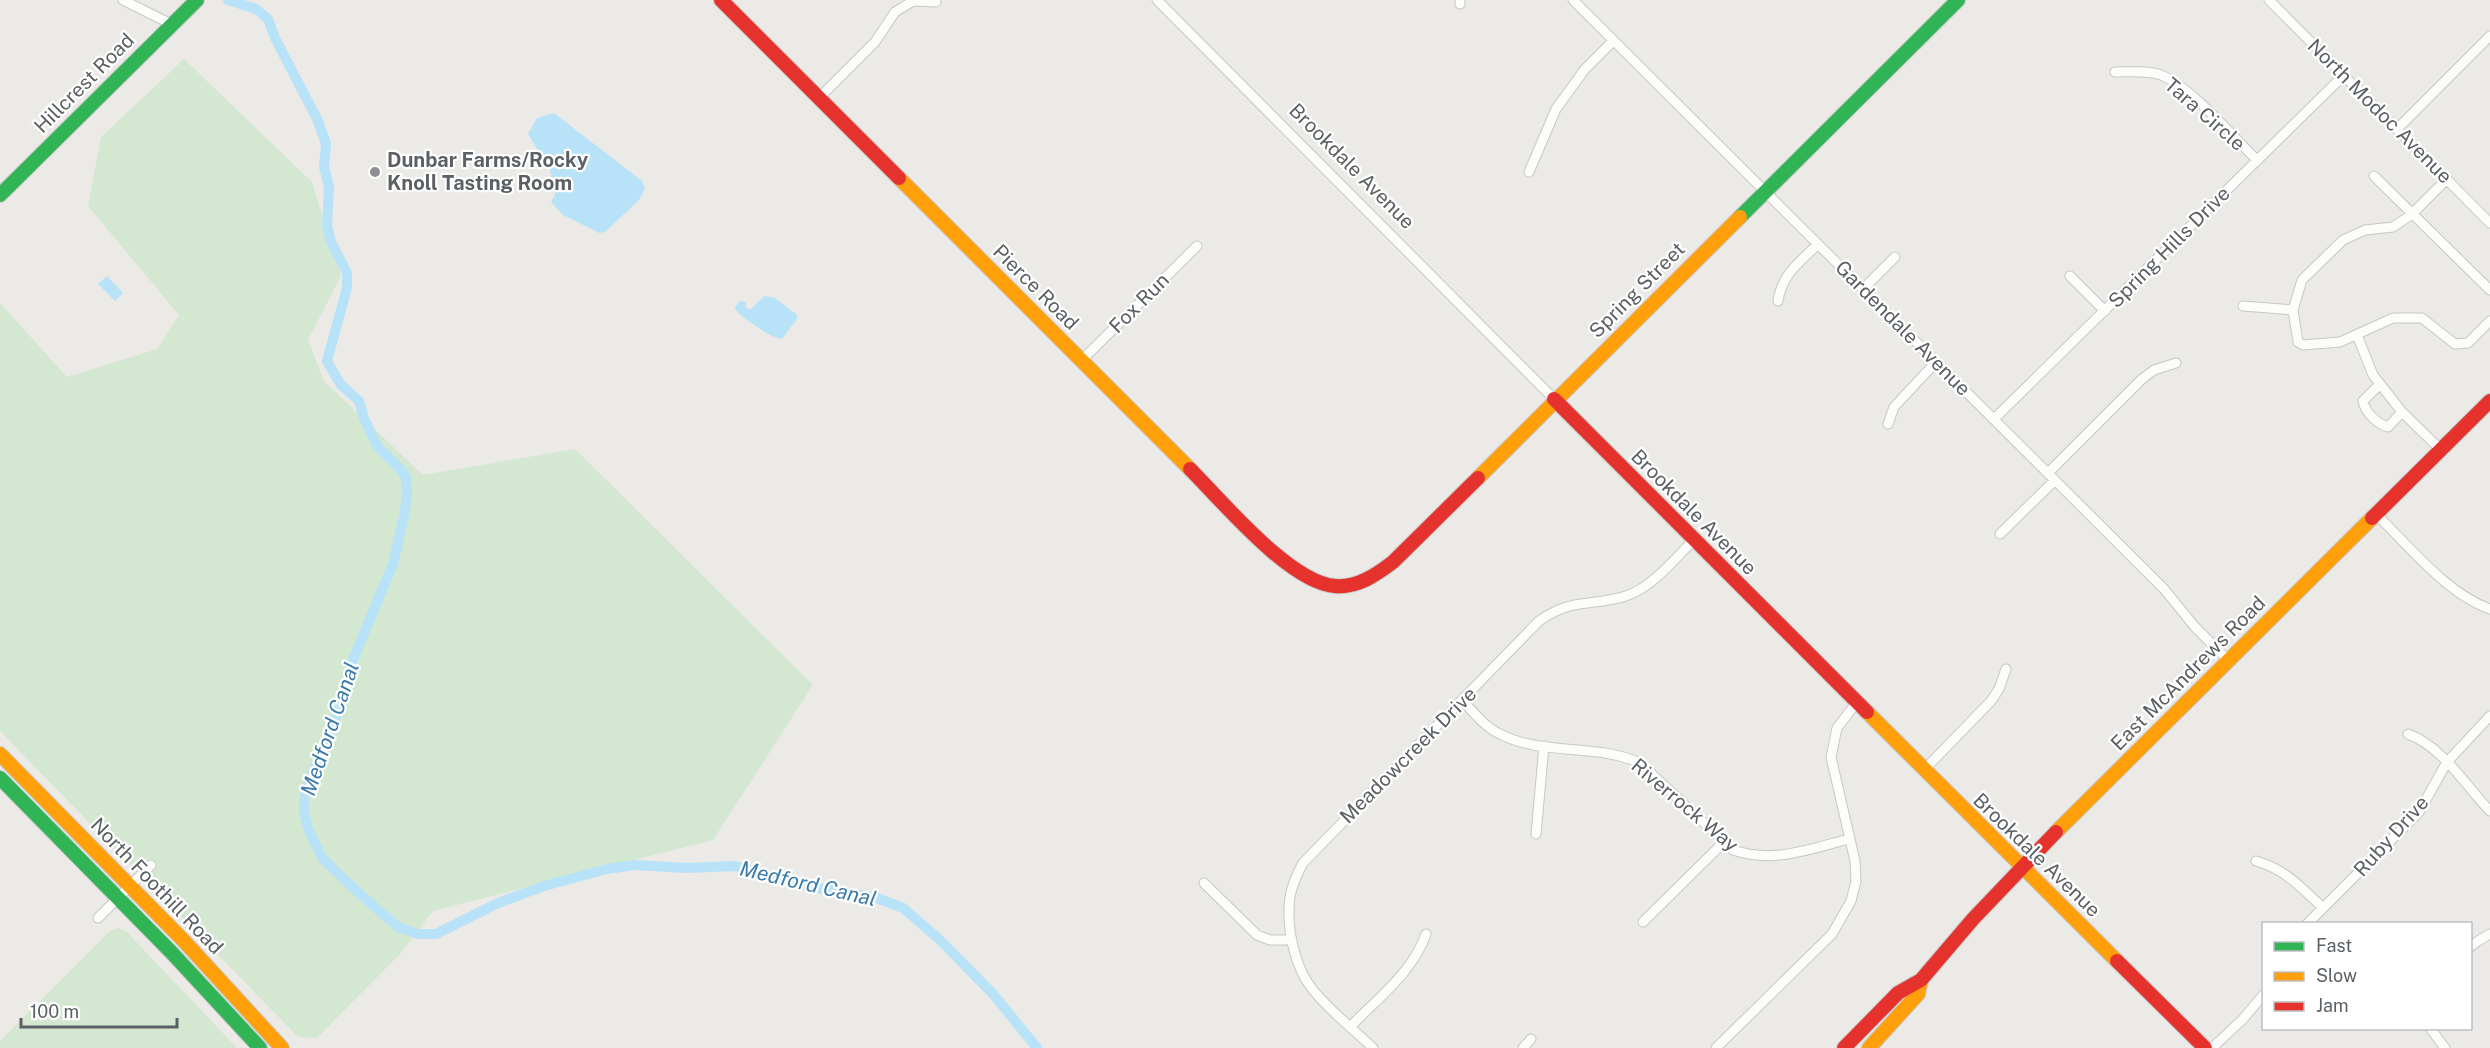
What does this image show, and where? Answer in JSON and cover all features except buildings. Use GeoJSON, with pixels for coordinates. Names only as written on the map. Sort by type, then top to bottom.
{"type":"FeatureCollection","features":[{"type":"Feature","properties":{"kind":"street"},"geometry":{"type":"LineString","coordinates":[[123,0],[171,24]]}},
{"type":"Feature","properties":{"kind":"street","name":"Hillcrest Road"},"geometry":{"type":"LineString","coordinates":[[0,195],[196,0]]}},
{"type":"Feature","properties":{"kind":"street","name":"Pierce Road"},"geometry":{"type":"LineString","coordinates":[[721,0],[1285,563],[1304,577],[1333,586]]}},
{"type":"Feature","properties":{"kind":"street","name":"Brookdale Avenue"},"geometry":{"type":"LineString","coordinates":[[1157,0],[1694,540],[2205,1048]]}},
{"type":"Feature","properties":{"kind":"street","name":"Gardendale Avenue"},"geometry":{"type":"LineString","coordinates":[[1573,0],[2052,476],[2164,589],[2195,627],[2229,661]]}},
{"type":"Feature","properties":{"kind":"street","name":"Spring Street"},"geometry":{"type":"LineString","coordinates":[[1333,586],[1358,584],[1382,572],[1958,0]]}},
{"type":"Feature","properties":{"kind":"street","name":"North Modoc Avenue"},"geometry":{"type":"LineString","coordinates":[[2270,0],[2490,223]]}},
{"type":"Feature","properties":{"kind":"street"},"geometry":{"type":"LineString","coordinates":[[819,98],[875,42],[895,12],[913,1],[936,2]]}},
{"type":"Feature","properties":{"kind":"street"},"geometry":{"type":"LineString","coordinates":[[2397,129],[2490,36]]}},
{"type":"Feature","properties":{"kind":"street"},"geometry":{"type":"LineString","coordinates":[[1529,172],[1560,102],[1585,69],[1613,41]]}},
{"type":"Feature","properties":{"kind":"street","name":"Tara Circle"},"geometry":{"type":"LineString","coordinates":[[2115,72],[2148,72],[2161,75],[2201,106],[2257,160]]}},
{"type":"Feature","properties":{"kind":"street","name":"Spring Hills Drive"},"geometry":{"type":"LineString","coordinates":[[1994,419],[2344,75]]}},
{"type":"Feature","properties":{"kind":"street"},"geometry":{"type":"LineString","coordinates":[[2374,176],[2490,290]]}},
{"type":"Feature","properties":{"kind":"street"},"geometry":{"type":"LineString","coordinates":[[2447,179],[2411,214],[2392,227],[2366,230],[2343,240],[2302,280],[2293,310],[2298,342],[2303,345],[2340,342],[2393,318],[2422,318],[2455,344],[2468,343],[2490,321]]}},
{"type":"Feature","properties":{"kind":"street"},"geometry":{"type":"LineString","coordinates":[[1778,301],[1780,286],[1786,276],[1818,244]]}},
{"type":"Feature","properties":{"kind":"street","name":"Fox Run"},"geometry":{"type":"LineString","coordinates":[[1082,360],[1197,246]]}},
{"type":"Feature","properties":{"kind":"street"},"geometry":{"type":"LineString","coordinates":[[1863,289],[1895,257]]}},
{"type":"Feature","properties":{"kind":"street"},"geometry":{"type":"LineString","coordinates":[[2070,276],[2105,311]]}},
{"type":"Feature","properties":{"kind":"street"},"geometry":{"type":"LineString","coordinates":[[2243,306],[2293,310]]}},
{"type":"Feature","properties":{"kind":"street"},"geometry":{"type":"LineString","coordinates":[[2356,334],[2373,375],[2402,412],[2441,450]]}},
{"type":"Feature","properties":{"kind":"street"},"geometry":{"type":"LineString","coordinates":[[1888,424],[1894,407],[1936,362]]}},
{"type":"Feature","properties":{"kind":"street"},"geometry":{"type":"LineString","coordinates":[[2000,534],[2142,379],[2154,370],[2176,363]]}},
{"type":"Feature","properties":{"kind":"street"},"geometry":{"type":"LineString","coordinates":[[2380,384],[2363,401],[2364,409],[2382,425],[2388,427],[2402,412]]}},
{"type":"Feature","properties":{"kind":"street","name":"East McAndrews Road"},"geometry":{"type":"LineString","coordinates":[[1845,1048],[1898,993],[1921,980],[1973,918],[2022,866],[2490,401]]}},
{"type":"Feature","properties":{"kind":"street"},"geometry":{"type":"LineString","coordinates":[[2376,514],[2443,579],[2461,594],[2490,609]]}},
{"type":"Feature","properties":{"kind":"street","name":"Meadowcreek Drive"},"geometry":{"type":"LineString","coordinates":[[1373,1048],[1313,990],[1306,979],[1292,940],[1289,916],[1294,881],[1303,863],[1539,621],[1564,606],[1613,599],[1638,591],[1694,540]]}},
{"type":"Feature","properties":{"kind":"street"},"geometry":{"type":"LineString","coordinates":[[1924,770],[1991,701],[1999,689],[2006,669]]}},
{"type":"Feature","properties":{"kind":"street","name":"Riverrock Way"},"geometry":{"type":"LineString","coordinates":[[1462,700],[1497,733],[1511,740],[1604,752],[1624,756],[1640,764],[1733,850],[1768,858],[1849,839]]}},
{"type":"Feature","properties":{"kind":"street"},"geometry":{"type":"LineString","coordinates":[[1716,1048],[1832,934],[1851,901],[1856,881],[1855,861],[1831,757],[1837,728],[1857,702]]}},
{"type":"Feature","properties":{"kind":"street","name":"Ruby Drive"},"geometry":{"type":"LineString","coordinates":[[2309,922],[2419,812],[2447,762],[2490,716]]}},
{"type":"Feature","properties":{"kind":"street"},"geometry":{"type":"LineString","coordinates":[[2408,734],[2421,739],[2447,762],[2490,811]]}},
{"type":"Feature","properties":{"kind":"street"},"geometry":{"type":"LineString","coordinates":[[1536,834],[1544,746]]}},
{"type":"Feature","properties":{"kind":"street","name":"North Foothill Road"},"geometry":{"type":"LineString","coordinates":[[0,754],[130,886],[282,1048]]}},
{"type":"Feature","properties":{"kind":"street","name":"North Foothill Road"},"geometry":{"type":"LineString","coordinates":[[0,778],[118,897],[260,1048]]}},
{"type":"Feature","properties":{"kind":"street"},"geometry":{"type":"LineString","coordinates":[[1643,922],[1723,843]]}},
{"type":"Feature","properties":{"kind":"street"},"geometry":{"type":"LineString","coordinates":[[2256,861],[2289,876],[2323,908]]}},
{"type":"Feature","properties":{"kind":"street"},"geometry":{"type":"LineString","coordinates":[[98,918],[151,865]]}},
{"type":"Feature","properties":{"kind":"street"},"geometry":{"type":"LineString","coordinates":[[1204,883],[1257,935],[1270,940],[1292,940]]}},
{"type":"Feature","properties":{"kind":"street"},"geometry":{"type":"LineString","coordinates":[[1350,1027],[1407,969],[1426,934]]}},
{"type":"Feature","properties":{"kind":"street"},"geometry":{"type":"LineString","coordinates":[[2472,946],[2490,934]]}},
{"type":"Feature","properties":{"kind":"street","name":"East McAndrews Road"},"geometry":{"type":"LineString","coordinates":[[1869,1048],[1918,994],[1921,980]]}},
{"type":"Feature","properties":{"kind":"street"},"geometry":{"type":"LineString","coordinates":[[2212,1048],[2243,1019],[2262,996]]}},
{"type":"Feature","properties":{"kind":"street"},"geometry":{"type":"LineString","coordinates":[[2431,1030],[2445,1048]]}},
{"type":"Feature","properties":{"kind":"street"},"geometry":{"type":"LineString","coordinates":[[1522,1048],[1531,1039]]}},
{"type":"Feature","properties":{"kind":"green space"},"geometry":{"type":"Polygon","coordinates":[[[184,59],[312,182],[341,276],[308,340],[324,381],[423,475],[575,449],[813,685],[713,840],[433,911],[401,953],[317,1038],[298,1037],[0,731],[0,303],[67,377],[157,349],[179,315],[88,206],[101,137],[184,59]]]}},
{"type":"Feature","properties":{"kind":"green space"},"geometry":{"type":"Polygon","coordinates":[[[118,928],[126,931],[237,1048],[0,1048],[0,1041],[110,931],[118,928]]]}},
{"type":"Feature","properties":{"kind":"water"},"geometry":{"type":"Polygon","coordinates":[[[554,113],[642,181],[645,189],[639,200],[605,232],[599,233],[563,215],[551,202],[555,195],[555,183],[550,170],[528,134],[537,118],[554,113]]]}},
{"type":"Feature","properties":{"kind":"water"},"geometry":{"type":"Polygon","coordinates":[[[107,276],[123,293],[115,301],[98,284],[107,276]]]}},
{"type":"Feature","properties":{"kind":"water"},"geometry":{"type":"Polygon","coordinates":[[[764,296],[775,298],[797,315],[797,319],[782,339],[757,327],[735,309],[741,301],[746,302],[746,308],[751,309],[764,296]]]}},
{"type":"Feature","properties":{"kind":"waterway","name":"Medford Canal"},"geometry":{"type":"LineString","coordinates":[[228,0],[256,9],[268,19],[275,38],[318,121],[326,144],[324,167],[329,187],[327,225],[331,242],[347,273],[347,288],[327,361],[341,385],[359,401],[377,446],[406,478],[405,511],[393,564],[352,662],[329,739],[308,782],[304,800],[304,813],[308,828],[322,858],[398,927],[418,934],[436,934],[498,903],[544,886],[607,869],[635,865],[686,868],[735,866],[811,887],[877,898],[903,908],[940,940],[993,994],[1037,1048]]}},
{"type":"Feature","properties":{"kind":"traffic: fast"},"geometry":{"type":"LineString","coordinates":[[0,195],[197,0]]}},
{"type":"Feature","properties":{"kind":"traffic: fast"},"geometry":{"type":"LineString","coordinates":[[1740,217],[1958,0]]}},
{"type":"Feature","properties":{"kind":"traffic: fast"},"geometry":{"type":"LineString","coordinates":[[0,778],[172,953],[260,1048]]}},
{"type":"Feature","properties":{"kind":"traffic: slow"},"geometry":{"type":"LineString","coordinates":[[899,178],[1190,469]]}},
{"type":"Feature","properties":{"kind":"traffic: slow"},"geometry":{"type":"LineString","coordinates":[[1478,478],[1740,217]]}},
{"type":"Feature","properties":{"kind":"traffic: slow"},"geometry":{"type":"LineString","coordinates":[[2056,832],[2372,518]]}},
{"type":"Feature","properties":{"kind":"traffic: slow"},"geometry":{"type":"LineString","coordinates":[[1867,712],[2117,961]]}},
{"type":"Feature","properties":{"kind":"traffic: slow"},"geometry":{"type":"LineString","coordinates":[[0,754],[184,941],[282,1048]]}},
{"type":"Feature","properties":{"kind":"traffic: slow"},"geometry":{"type":"LineString","coordinates":[[1869,1048],[1918,994],[1921,980]]}},
{"type":"Feature","properties":{"kind":"traffic: jam"},"geometry":{"type":"LineString","coordinates":[[721,0],[899,178]]}},
{"type":"Feature","properties":{"kind":"traffic: jam"},"geometry":{"type":"LineString","coordinates":[[1554,399],[1867,712]]}},
{"type":"Feature","properties":{"kind":"traffic: jam"},"geometry":{"type":"LineString","coordinates":[[2372,518],[2490,401]]}},
{"type":"Feature","properties":{"kind":"traffic: jam"},"geometry":{"type":"LineString","coordinates":[[1190,469],[1238,519],[1278,556],[1298,571],[1317,581],[1335,586],[1359,583],[1393,562],[1478,478]]}},
{"type":"Feature","properties":{"kind":"traffic: jam"},"geometry":{"type":"LineString","coordinates":[[1844,1048],[1898,993],[1921,980],[1973,919],[2056,832]]}},
{"type":"Feature","properties":{"kind":"traffic: jam"},"geometry":{"type":"LineString","coordinates":[[2117,961],[2205,1048]]}},
{"type":"Feature","properties":{"kind":"place","name":"Dunbar Farms/Rocky Knoll Tasting Room"},"geometry":{"type":"Point","coordinates":[375,172]}}]}
